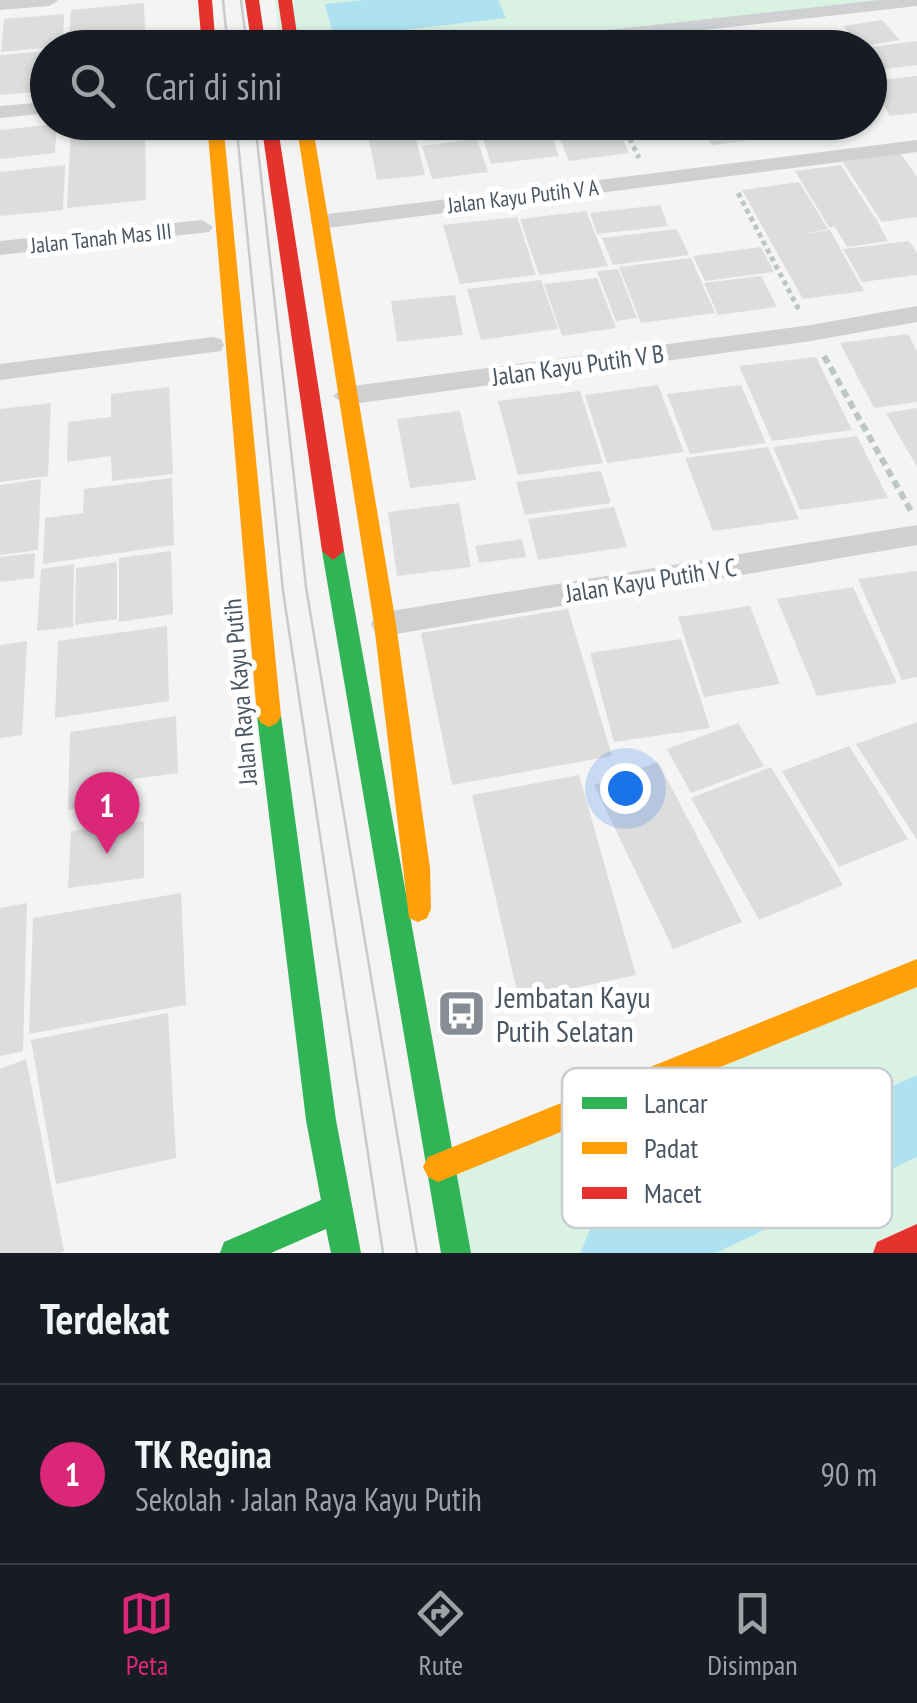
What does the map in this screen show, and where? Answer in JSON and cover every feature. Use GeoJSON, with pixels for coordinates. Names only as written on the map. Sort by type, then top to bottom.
{"type":"FeatureCollection","features":[{"type":"Feature","properties":{"kind":"main road"},"geometry":{"type":"LineString","coordinates":[[206,0],[208,30]]}},
{"type":"Feature","properties":{"kind":"main road"},"geometry":{"type":"LineString","coordinates":[[252,0],[256,30]]}},
{"type":"Feature","properties":{"kind":"main road"},"geometry":{"type":"LineString","coordinates":[[285,0],[289,30]]}},
{"type":"Feature","properties":{"kind":"main road","name":"Jalan Raya Kayu Putih"},"geometry":{"type":"LineString","coordinates":[[220,140],[258,268],[421,1052],[456,1253]]}},
{"type":"Feature","properties":{"kind":"main road","name":"Jalan Raya Kayu Putih"},"geometry":{"type":"LineString","coordinates":[[267,140],[258,268],[273,760],[321,1120],[346,1253]]}},
{"type":"Feature","properties":{"kind":"main road","name":"Jalan Raya Kayu Putih"},"geometry":{"type":"LineString","coordinates":[[307,140],[345,396],[385,624],[417,868],[421,1052]]}},
{"type":"Feature","properties":{"kind":"main road"},"geometry":{"type":"LineString","coordinates":[[682,1068],[917,973]]}},
{"type":"Feature","properties":{"kind":"main road"},"geometry":{"type":"LineString","coordinates":[[438,1167],[562,1117]]}},
{"type":"Feature","properties":{"kind":"main road"},"geometry":{"type":"LineString","coordinates":[[235,1253],[339,1208]]}},
{"type":"Feature","properties":{"kind":"main road"},"geometry":{"type":"LineString","coordinates":[[888,1253],[917,1240]]}},
{"type":"Feature","properties":{"kind":"street"},"geometry":{"type":"LineString","coordinates":[[0,5],[50,1]]}},
{"type":"Feature","properties":{"kind":"street"},"geometry":{"type":"LineString","coordinates":[[673,30],[914,6]]}},
{"type":"Feature","properties":{"kind":"street"},"geometry":{"type":"LineString","coordinates":[[0,112],[30,109]]}},
{"type":"Feature","properties":{"kind":"street","name":"Jalan Kayu Putih V A"},"geometry":{"type":"LineString","coordinates":[[320,222],[917,146]]}},
{"type":"Feature","properties":{"kind":"street","name":"Jalan Tanah Mas III"},"geometry":{"type":"LineString","coordinates":[[0,248],[202,227]]}},
{"type":"Feature","properties":{"kind":"street","name":"Jalan Kayu Putih V B"},"geometry":{"type":"LineString","coordinates":[[345,396],[811,333],[917,314]]}},
{"type":"Feature","properties":{"kind":"street"},"geometry":{"type":"LineString","coordinates":[[0,372],[213,345]]}},
{"type":"Feature","properties":{"kind":"street","name":"Jalan Kayu Putih V C"},"geometry":{"type":"LineString","coordinates":[[385,624],[917,535]]}},
{"type":"Feature","properties":{"kind":"path"},"geometry":{"type":"LineString","coordinates":[[630,140],[649,180]]}},
{"type":"Feature","properties":{"kind":"path"},"geometry":{"type":"LineString","coordinates":[[727,171],[811,333],[917,520]]}},
{"type":"Feature","properties":{"kind":"green space"},"geometry":{"type":"Polygon","coordinates":[[[275,0],[913,0],[671,30],[278,30],[275,0]]]}},
{"type":"Feature","properties":{"kind":"green space"},"geometry":{"type":"Polygon","coordinates":[[[917,973],[917,1239],[888,1253],[459,1253],[438,1167],[562,1117],[562,1228],[892,1228],[892,1068],[682,1068],[917,973]]]}},
{"type":"Feature","properties":{"kind":"water"},"geometry":{"type":"Polygon","coordinates":[[[365,0],[498,0],[506,18],[403,30],[332,30],[325,4],[365,0]]]}},
{"type":"Feature","properties":{"kind":"building"},"geometry":{"type":"Polygon","coordinates":[[[144,3],[145,30],[70,30],[71,10],[144,3]]]}},
{"type":"Feature","properties":{"kind":"building"},"geometry":{"type":"Polygon","coordinates":[[[64,14],[64,30],[30,30],[30,49],[1,52],[4,19],[64,14]]]}},
{"type":"Feature","properties":{"kind":"building"},"geometry":{"type":"Polygon","coordinates":[[[882,20],[900,40],[887,42],[887,30],[846,30],[843,26],[882,20]]]}},
{"type":"Feature","properties":{"kind":"building"},"geometry":{"type":"Polygon","coordinates":[[[917,41],[917,65],[887,69],[887,45],[917,41]]]}},
{"type":"Feature","properties":{"kind":"building"},"geometry":{"type":"Polygon","coordinates":[[[30,52],[30,92],[0,95],[0,55],[30,52]]]}},
{"type":"Feature","properties":{"kind":"building"},"geometry":{"type":"Polygon","coordinates":[[[917,76],[917,113],[890,116],[887,79],[917,76]]]}},
{"type":"Feature","properties":{"kind":"building"},"geometry":{"type":"Polygon","coordinates":[[[30,127],[30,140],[56,140],[55,153],[0,159],[0,130],[30,127]]]}},
{"type":"Feature","properties":{"kind":"building"},"geometry":{"type":"Polygon","coordinates":[[[70,140],[145,140],[146,200],[67,208],[70,140]]]}},
{"type":"Feature","properties":{"kind":"building"},"geometry":{"type":"Polygon","coordinates":[[[369,140],[416,140],[425,175],[377,180],[369,140]]]}},
{"type":"Feature","properties":{"kind":"building"},"geometry":{"type":"Polygon","coordinates":[[[477,140],[488,172],[432,179],[422,146],[477,140]]]}},
{"type":"Feature","properties":{"kind":"building"},"geometry":{"type":"Polygon","coordinates":[[[484,140],[553,140],[559,156],[491,164],[484,140]]]}},
{"type":"Feature","properties":{"kind":"building"},"geometry":{"type":"Polygon","coordinates":[[[560,140],[623,140],[629,153],[569,161],[560,140]]]}},
{"type":"Feature","properties":{"kind":"building"},"geometry":{"type":"Polygon","coordinates":[[[709,140],[753,140],[712,145],[709,140]]]}},
{"type":"Feature","properties":{"kind":"building"},"geometry":{"type":"Polygon","coordinates":[[[900,153],[917,177],[917,217],[882,222],[842,161],[900,153]]]}},
{"type":"Feature","properties":{"kind":"building"},"geometry":{"type":"Polygon","coordinates":[[[65,165],[63,210],[0,216],[0,172],[65,165]]]}},
{"type":"Feature","properties":{"kind":"building"},"geometry":{"type":"Polygon","coordinates":[[[841,165],[888,241],[847,247],[835,227],[829,227],[795,171],[841,165]]]}},
{"type":"Feature","properties":{"kind":"building"},"geometry":{"type":"Polygon","coordinates":[[[799,182],[828,229],[802,234],[830,230],[864,291],[803,299],[742,190],[799,182]]]}},
{"type":"Feature","properties":{"kind":"building"},"geometry":{"type":"Polygon","coordinates":[[[660,205],[668,226],[597,234],[590,213],[660,205]]]}},
{"type":"Feature","properties":{"kind":"building"},"geometry":{"type":"Polygon","coordinates":[[[586,211],[608,266],[539,275],[520,219],[586,211]]]}},
{"type":"Feature","properties":{"kind":"building"},"geometry":{"type":"Polygon","coordinates":[[[517,217],[536,275],[460,284],[443,225],[517,217]]]}},
{"type":"Feature","properties":{"kind":"building"},"geometry":{"type":"Polygon","coordinates":[[[677,229],[689,255],[613,265],[602,238],[677,229]]]}},
{"type":"Feature","properties":{"kind":"building"},"geometry":{"type":"Polygon","coordinates":[[[909,241],[917,253],[917,275],[862,282],[843,249],[909,241]]]}},
{"type":"Feature","properties":{"kind":"building"},"geometry":{"type":"Polygon","coordinates":[[[761,247],[774,272],[705,281],[693,256],[761,247]]]}},
{"type":"Feature","properties":{"kind":"building"},"geometry":{"type":"Polygon","coordinates":[[[691,258],[715,313],[641,323],[619,267],[691,258]]]}},
{"type":"Feature","properties":{"kind":"building"},"geometry":{"type":"Polygon","coordinates":[[[618,269],[637,318],[616,321],[597,271],[618,269]]]}},
{"type":"Feature","properties":{"kind":"building"},"geometry":{"type":"Polygon","coordinates":[[[761,276],[777,307],[718,315],[704,283],[761,276]]]}},
{"type":"Feature","properties":{"kind":"building"},"geometry":{"type":"Polygon","coordinates":[[[597,278],[616,328],[562,336],[544,284],[597,278]]]}},
{"type":"Feature","properties":{"kind":"building"},"geometry":{"type":"Polygon","coordinates":[[[541,280],[558,329],[481,340],[467,289],[541,280]]]}},
{"type":"Feature","properties":{"kind":"building"},"geometry":{"type":"Polygon","coordinates":[[[455,295],[463,335],[397,342],[391,301],[455,295]]]}},
{"type":"Feature","properties":{"kind":"building"},"geometry":{"type":"Polygon","coordinates":[[[908,334],[917,351],[917,402],[874,408],[840,343],[908,334]]]}},
{"type":"Feature","properties":{"kind":"building"},"geometry":{"type":"Polygon","coordinates":[[[816,357],[852,430],[772,441],[739,366],[816,357]]]}},
{"type":"Feature","properties":{"kind":"building"},"geometry":{"type":"Polygon","coordinates":[[[658,385],[684,452],[607,463],[585,395],[658,385]]]}},
{"type":"Feature","properties":{"kind":"building"},"geometry":{"type":"Polygon","coordinates":[[[741,385],[766,443],[690,454],[667,394],[741,385]]]}},
{"type":"Feature","properties":{"kind":"building"},"geometry":{"type":"Polygon","coordinates":[[[169,387],[173,474],[112,481],[111,456],[67,462],[68,422],[111,417],[111,394],[169,387]]]}},
{"type":"Feature","properties":{"kind":"building"},"geometry":{"type":"Polygon","coordinates":[[[580,391],[603,463],[518,475],[498,401],[580,391]]]}},
{"type":"Feature","properties":{"kind":"building"},"geometry":{"type":"Polygon","coordinates":[[[51,403],[48,476],[0,482],[0,409],[51,403]]]}},
{"type":"Feature","properties":{"kind":"building"},"geometry":{"type":"Polygon","coordinates":[[[917,408],[917,467],[886,413],[917,408]]]}},
{"type":"Feature","properties":{"kind":"building"},"geometry":{"type":"Polygon","coordinates":[[[460,411],[476,480],[410,488],[397,419],[460,411]]]}},
{"type":"Feature","properties":{"kind":"building"},"geometry":{"type":"Polygon","coordinates":[[[857,436],[888,498],[800,510],[773,447],[857,436]]]}},
{"type":"Feature","properties":{"kind":"building"},"geometry":{"type":"Polygon","coordinates":[[[768,447],[799,519],[713,531],[685,458],[768,447]]]}},
{"type":"Feature","properties":{"kind":"building"},"geometry":{"type":"Polygon","coordinates":[[[601,471],[611,503],[525,515],[516,482],[601,471]]]}},
{"type":"Feature","properties":{"kind":"building"},"geometry":{"type":"Polygon","coordinates":[[[172,478],[174,545],[43,564],[45,518],[83,513],[84,489],[172,478]]]}},
{"type":"Feature","properties":{"kind":"building"},"geometry":{"type":"Polygon","coordinates":[[[41,479],[38,550],[0,555],[0,485],[41,479]]]}},
{"type":"Feature","properties":{"kind":"building"},"geometry":{"type":"Polygon","coordinates":[[[459,503],[471,567],[397,576],[388,512],[459,503]]]}},
{"type":"Feature","properties":{"kind":"building"},"geometry":{"type":"Polygon","coordinates":[[[614,507],[627,547],[538,560],[528,519],[614,507]]]}},
{"type":"Feature","properties":{"kind":"building"},"geometry":{"type":"Polygon","coordinates":[[[522,539],[526,557],[479,563],[475,546],[522,539]]]}},
{"type":"Feature","properties":{"kind":"building"},"geometry":{"type":"Polygon","coordinates":[[[171,551],[173,614],[119,622],[119,558],[171,551]]]}},
{"type":"Feature","properties":{"kind":"building"},"geometry":{"type":"Polygon","coordinates":[[[35,553],[34,578],[0,582],[0,557],[35,553]]]}},
{"type":"Feature","properties":{"kind":"building"},"geometry":{"type":"Polygon","coordinates":[[[117,562],[117,619],[75,625],[76,568],[117,562]]]}},
{"type":"Feature","properties":{"kind":"building"},"geometry":{"type":"Polygon","coordinates":[[[74,564],[73,627],[37,631],[41,569],[74,564]]]}},
{"type":"Feature","properties":{"kind":"building"},"geometry":{"type":"Polygon","coordinates":[[[917,571],[917,677],[902,680],[858,579],[917,571]]]}},
{"type":"Feature","properties":{"kind":"building"},"geometry":{"type":"Polygon","coordinates":[[[853,587],[897,683],[817,696],[777,599],[853,587]]]}},
{"type":"Feature","properties":{"kind":"building"},"geometry":{"type":"Polygon","coordinates":[[[750,606],[780,684],[704,697],[678,617],[750,606]]]}},
{"type":"Feature","properties":{"kind":"building"},"geometry":{"type":"Polygon","coordinates":[[[568,609],[612,756],[452,785],[421,633],[568,609]]]}},
{"type":"Feature","properties":{"kind":"building"},"geometry":{"type":"Polygon","coordinates":[[[167,626],[169,701],[55,718],[58,641],[167,626]]]}},
{"type":"Feature","properties":{"kind":"building"},"geometry":{"type":"Polygon","coordinates":[[[681,639],[710,728],[614,742],[590,653],[681,639]]]}},
{"type":"Feature","properties":{"kind":"building"},"geometry":{"type":"Polygon","coordinates":[[[27,641],[22,735],[0,738],[0,645],[27,641]]]}},
{"type":"Feature","properties":{"kind":"building"},"geometry":{"type":"Polygon","coordinates":[[[176,716],[178,773],[133,779],[133,800],[68,810],[70,732],[176,716]]]}},
{"type":"Feature","properties":{"kind":"building"},"geometry":{"type":"Polygon","coordinates":[[[917,722],[917,840],[856,744],[917,722]]]}},
{"type":"Feature","properties":{"kind":"building"},"geometry":{"type":"Polygon","coordinates":[[[738,723],[764,766],[691,793],[667,749],[738,723]]]}},
{"type":"Feature","properties":{"kind":"building"},"geometry":{"type":"Polygon","coordinates":[[[849,746],[908,839],[839,867],[782,771],[849,746]]]}},
{"type":"Feature","properties":{"kind":"building"},"geometry":{"type":"Polygon","coordinates":[[[658,762],[742,922],[673,949],[594,785],[658,762]]]}},
{"type":"Feature","properties":{"kind":"building"},"geometry":{"type":"Polygon","coordinates":[[[771,767],[843,885],[759,920],[691,798],[771,767]]]}},
{"type":"Feature","properties":{"kind":"building"},"geometry":{"type":"Polygon","coordinates":[[[579,775],[636,975],[519,1000],[472,795],[579,775]]]}},
{"type":"Feature","properties":{"kind":"building"},"geometry":{"type":"Polygon","coordinates":[[[144,821],[144,878],[68,888],[71,831],[144,821]]]}},
{"type":"Feature","properties":{"kind":"building"},"geometry":{"type":"Polygon","coordinates":[[[181,893],[186,1005],[29,1034],[33,918],[181,893]]]}},
{"type":"Feature","properties":{"kind":"building"},"geometry":{"type":"Polygon","coordinates":[[[27,903],[23,1051],[0,1056],[0,908],[27,903]]]}},
{"type":"Feature","properties":{"kind":"building"},"geometry":{"type":"Polygon","coordinates":[[[168,1013],[176,1158],[56,1184],[31,1040],[168,1013]]]}},
{"type":"Feature","properties":{"kind":"building"},"geometry":{"type":"Polygon","coordinates":[[[26,1059],[64,1251],[59,1253],[0,1253],[0,1069],[26,1059]]]}},
{"type":"Feature","properties":{"kind":"waterway"},"geometry":{"type":"LineString","coordinates":[[892,1127],[917,1115]]}},
{"type":"Feature","properties":{"kind":"waterway"},"geometry":{"type":"LineString","coordinates":[[623,1253],[676,1228]]}},
{"type":"Feature","properties":{"kind":"tram line"},"geometry":{"type":"LineString","coordinates":[[223,0],[226,30]]}},
{"type":"Feature","properties":{"kind":"tram line"},"geometry":{"type":"LineString","coordinates":[[241,0],[245,30]]}},
{"type":"Feature","properties":{"kind":"tram line"},"geometry":{"type":"LineString","coordinates":[[238,140],[283,591],[383,1253]]}},
{"type":"Feature","properties":{"kind":"tram line"},"geometry":{"type":"LineString","coordinates":[[257,140],[306,587],[417,1253]]}},
{"type":"Feature","properties":{"kind":"traffic: fast"},"geometry":{"type":"LineString","coordinates":[[333,551],[456,1253]]}},
{"type":"Feature","properties":{"kind":"traffic: fast"},"geometry":{"type":"LineString","coordinates":[[269,716],[321,1120],[346,1253]]}},
{"type":"Feature","properties":{"kind":"traffic: fast"},"geometry":{"type":"LineString","coordinates":[[235,1253],[339,1208]]}},
{"type":"Feature","properties":{"kind":"traffic: slow"},"geometry":{"type":"LineString","coordinates":[[217,140],[269,716]]}},
{"type":"Feature","properties":{"kind":"traffic: slow"},"geometry":{"type":"LineString","coordinates":[[307,140],[385,624],[417,868],[418,909]]}},
{"type":"Feature","properties":{"kind":"traffic: slow"},"geometry":{"type":"LineString","coordinates":[[682,1068],[917,973]]}},
{"type":"Feature","properties":{"kind":"traffic: slow"},"geometry":{"type":"LineString","coordinates":[[438,1167],[562,1117]]}},
{"type":"Feature","properties":{"kind":"traffic: jam"},"geometry":{"type":"LineString","coordinates":[[205,0],[208,30]]}},
{"type":"Feature","properties":{"kind":"traffic: jam"},"geometry":{"type":"LineString","coordinates":[[252,0],[256,30]]}},
{"type":"Feature","properties":{"kind":"traffic: jam"},"geometry":{"type":"LineString","coordinates":[[285,0],[289,30]]}},
{"type":"Feature","properties":{"kind":"traffic: jam"},"geometry":{"type":"LineString","coordinates":[[272,140],[333,551]]}},
{"type":"Feature","properties":{"kind":"traffic: jam"},"geometry":{"type":"LineString","coordinates":[[888,1253],[917,1239]]}},
{"type":"Feature","properties":{"kind":"place","name":"TK Regina"},"geometry":{"type":"Point","coordinates":[107,854]}},
{"type":"Feature","properties":{"kind":"place","name":"Jembatan Kayu Putih Selatan"},"geometry":{"type":"Point","coordinates":[461,1013]}}]}
